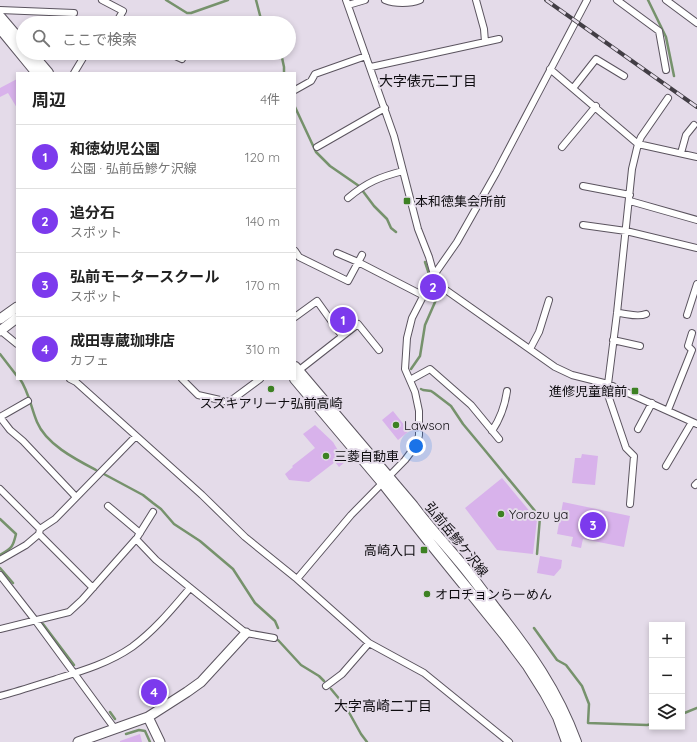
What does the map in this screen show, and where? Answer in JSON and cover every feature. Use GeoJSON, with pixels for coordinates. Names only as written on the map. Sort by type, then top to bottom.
{"type":"FeatureCollection","features":[{"type":"Feature","properties":{"kind":"main road"},"geometry":{"type":"LineString","coordinates":[[0,17],[16,36]]}},
{"type":"Feature","properties":{"kind":"main road"},"geometry":{"type":"LineString","coordinates":[[0,28],[16,47]]}},
{"type":"Feature","properties":{"kind":"main road"},"geometry":{"type":"LineString","coordinates":[[26,60],[36,72]]}},
{"type":"Feature","properties":{"kind":"main road"},"geometry":{"type":"LineString","coordinates":[[37,60],[47,72]]}},
{"type":"Feature","properties":{"kind":"main road","name":"弘前岳鰺ケ沢線"},"geometry":{"type":"LineString","coordinates":[[296,372],[385,479],[458,561],[540,667],[557,696],[570,723],[576,742]]}},
{"type":"Feature","properties":{"kind":"main road"},"geometry":{"type":"LineString","coordinates":[[385,479],[431,544],[497,624],[528,666],[558,717],[567,742]]}},
{"type":"Feature","properties":{"kind":"street"},"geometry":{"type":"LineString","coordinates":[[102,0],[123,11],[120,16]]}},
{"type":"Feature","properties":{"kind":"street"},"geometry":{"type":"LineString","coordinates":[[365,0],[347,2],[385,108],[418,229],[429,256],[434,275],[443,288],[555,367],[572,375],[608,384],[695,423],[666,466]]}},
{"type":"Feature","properties":{"kind":"street"},"geometry":{"type":"LineString","coordinates":[[385,0],[398,3],[420,0]]}},
{"type":"Feature","properties":{"kind":"street"},"geometry":{"type":"LineString","coordinates":[[476,0],[484,29],[485,42]]}},
{"type":"Feature","properties":{"kind":"street"},"geometry":{"type":"LineString","coordinates":[[297,579],[351,515],[417,444],[420,435],[419,412],[415,392],[405,369],[407,338],[412,318],[434,275],[457,242],[496,173],[587,0]]}},
{"type":"Feature","properties":{"kind":"street"},"geometry":{"type":"LineString","coordinates":[[617,0],[659,31],[666,70]]}},
{"type":"Feature","properties":{"kind":"street"},"geometry":{"type":"LineString","coordinates":[[666,0],[697,22]]}},
{"type":"Feature","properties":{"kind":"street"},"geometry":{"type":"LineString","coordinates":[[0,10],[74,13]]}},
{"type":"Feature","properties":{"kind":"street"},"geometry":{"type":"LineString","coordinates":[[370,67],[499,38]]}},
{"type":"Feature","properties":{"kind":"street"},"geometry":{"type":"LineString","coordinates":[[296,89],[311,81],[315,74],[366,56]]}},
{"type":"Feature","properties":{"kind":"street"},"geometry":{"type":"LineString","coordinates":[[574,87],[596,59],[624,76]]}},
{"type":"Feature","properties":{"kind":"street"},"geometry":{"type":"LineString","coordinates":[[75,72],[82,60]]}},
{"type":"Feature","properties":{"kind":"street"},"geometry":{"type":"LineString","coordinates":[[550,68],[574,87],[638,144],[697,157]]}},
{"type":"Feature","properties":{"kind":"street"},"geometry":{"type":"LineString","coordinates":[[630,504],[634,456],[626,448],[607,392],[613,340],[618,313],[632,169],[641,137],[668,98]]}},
{"type":"Feature","properties":{"kind":"street"},"geometry":{"type":"LineString","coordinates":[[562,146],[596,106]]}},
{"type":"Feature","properties":{"kind":"street"},"geometry":{"type":"LineString","coordinates":[[317,147],[385,108]]}},
{"type":"Feature","properties":{"kind":"street"},"geometry":{"type":"LineString","coordinates":[[681,153],[686,135],[694,125]]}},
{"type":"Feature","properties":{"kind":"street"},"geometry":{"type":"LineString","coordinates":[[348,198],[356,191],[379,178],[403,171]]}},
{"type":"Feature","properties":{"kind":"street"},"geometry":{"type":"LineString","coordinates":[[582,186],[630,198],[697,220]]}},
{"type":"Feature","properties":{"kind":"street"},"geometry":{"type":"LineString","coordinates":[[583,225],[626,231],[697,248]]}},
{"type":"Feature","properties":{"kind":"street"},"geometry":{"type":"LineString","coordinates":[[296,252],[299,257],[348,281],[362,255]]}},
{"type":"Feature","properties":{"kind":"street"},"geometry":{"type":"LineString","coordinates":[[337,253],[358,262],[424,296]]}},
{"type":"Feature","properties":{"kind":"street"},"geometry":{"type":"LineString","coordinates":[[688,315],[697,284]]}},
{"type":"Feature","properties":{"kind":"street"},"geometry":{"type":"LineString","coordinates":[[530,349],[539,332],[549,300]]}},
{"type":"Feature","properties":{"kind":"street"},"geometry":{"type":"LineString","coordinates":[[296,316],[317,301],[342,336]]}},
{"type":"Feature","properties":{"kind":"street"},"geometry":{"type":"LineString","coordinates":[[0,320],[16,308]]}},
{"type":"Feature","properties":{"kind":"street"},"geometry":{"type":"LineString","coordinates":[[618,313],[641,316],[646,314]]}},
{"type":"Feature","properties":{"kind":"street"},"geometry":{"type":"LineString","coordinates":[[16,319],[0,330],[16,343]]}},
{"type":"Feature","properties":{"kind":"street"},"geometry":{"type":"LineString","coordinates":[[296,372],[358,324],[379,350]]}},
{"type":"Feature","properties":{"kind":"street"},"geometry":{"type":"LineString","coordinates":[[668,410],[692,350],[688,346],[692,333]]}},
{"type":"Feature","properties":{"kind":"street"},"geometry":{"type":"LineString","coordinates":[[613,340],[640,346]]}},
{"type":"Feature","properties":{"kind":"street"},"geometry":{"type":"LineString","coordinates":[[410,380],[430,369],[470,405],[499,439]]}},
{"type":"Feature","properties":{"kind":"street"},"geometry":{"type":"LineString","coordinates":[[71,380],[136,436],[245,536],[297,579],[369,643],[424,673],[509,742]]}},
{"type":"Feature","properties":{"kind":"street"},"geometry":{"type":"LineString","coordinates":[[183,380],[198,395],[229,402],[259,380]]}},
{"type":"Feature","properties":{"kind":"street"},"geometry":{"type":"LineString","coordinates":[[492,432],[498,422],[506,400],[507,391]]}},
{"type":"Feature","properties":{"kind":"street"},"geometry":{"type":"LineString","coordinates":[[28,401],[0,417],[10,430],[23,441],[76,497]]}},
{"type":"Feature","properties":{"kind":"street"},"geometry":{"type":"LineString","coordinates":[[638,428],[652,403]]}},
{"type":"Feature","properties":{"kind":"street"},"geometry":{"type":"LineString","coordinates":[[0,560],[26,546],[136,436]]}},
{"type":"Feature","properties":{"kind":"street"},"geometry":{"type":"LineString","coordinates":[[0,489],[93,588]]}},
{"type":"Feature","properties":{"kind":"street"},"geometry":{"type":"LineString","coordinates":[[108,506],[140,533]]}},
{"type":"Feature","properties":{"kind":"street"},"geometry":{"type":"LineString","coordinates":[[0,629],[69,612],[82,600],[136,539],[153,512]]}},
{"type":"Feature","properties":{"kind":"street"},"geometry":{"type":"LineString","coordinates":[[136,539],[156,560],[246,633],[274,638]]}},
{"type":"Feature","properties":{"kind":"street"},"geometry":{"type":"LineString","coordinates":[[0,575],[36,620],[115,729]]}},
{"type":"Feature","properties":{"kind":"street"},"geometry":{"type":"LineString","coordinates":[[0,696],[74,673],[108,660],[131,647],[150,632],[168,614],[190,588]]}},
{"type":"Feature","properties":{"kind":"street"},"geometry":{"type":"LineString","coordinates":[[78,742],[148,717],[201,682],[246,633]]}},
{"type":"Feature","properties":{"kind":"street"},"geometry":{"type":"LineString","coordinates":[[326,686],[342,674],[369,643]]}},
{"type":"Feature","properties":{"kind":"street"},"geometry":{"type":"LineString","coordinates":[[148,717],[160,742]]}},
{"type":"Feature","properties":{"kind":"green space"},"geometry":{"type":"Polygon","coordinates":[[[342,308],[353,324],[343,331],[332,315],[342,308]]]}},
{"type":"Feature","properties":{"kind":"building"},"geometry":{"type":"Polygon","coordinates":[[[16,80],[16,106],[8,93],[0,97],[0,88],[16,80]]]}},
{"type":"Feature","properties":{"kind":"building","name":"Lawson"},"geometry":{"type":"Polygon","coordinates":[[[393,411],[409,431],[398,440],[382,420],[393,411]]]}},
{"type":"Feature","properties":{"kind":"building"},"geometry":{"type":"Polygon","coordinates":[[[315,425],[333,442],[345,462],[339,467],[335,462],[309,482],[289,480],[285,474],[293,467],[292,466],[315,448],[303,434],[315,425]]]}},
{"type":"Feature","properties":{"kind":"building"},"geometry":{"type":"Polygon","coordinates":[[[582,454],[598,456],[595,485],[572,483],[575,458],[581,458],[582,454]]]}},
{"type":"Feature","properties":{"kind":"building","name":"Yorozu ya"},"geometry":{"type":"Polygon","coordinates":[[[502,478],[537,520],[533,554],[497,550],[465,508],[502,478]]]}},
{"type":"Feature","properties":{"kind":"building"},"geometry":{"type":"Polygon","coordinates":[[[563,502],[630,516],[624,547],[583,539],[581,548],[571,546],[573,537],[557,534],[563,502]]]}},
{"type":"Feature","properties":{"kind":"building"},"geometry":{"type":"Polygon","coordinates":[[[540,556],[562,560],[561,568],[554,576],[537,573],[540,556]]]}},
{"type":"Feature","properties":{"kind":"building"},"geometry":{"type":"Polygon","coordinates":[[[140,734],[142,742],[120,742],[120,741],[140,734]]]}},
{"type":"Feature","properties":{"kind":"waterway"},"geometry":{"type":"LineString","coordinates":[[166,0],[187,13],[191,13],[228,0]]}},
{"type":"Feature","properties":{"kind":"waterway"},"geometry":{"type":"LineString","coordinates":[[256,0],[260,16]]}},
{"type":"Feature","properties":{"kind":"waterway"},"geometry":{"type":"LineString","coordinates":[[648,0],[666,37],[674,76]]}},
{"type":"Feature","properties":{"kind":"waterway"},"geometry":{"type":"LineString","coordinates":[[282,60],[284,72]]}},
{"type":"Feature","properties":{"kind":"waterway"},"geometry":{"type":"LineString","coordinates":[[296,109],[316,152],[330,166],[359,186],[374,206],[387,219],[391,228],[396,232]]}},
{"type":"Feature","properties":{"kind":"waterway"},"geometry":{"type":"LineString","coordinates":[[425,262],[429,274]]}},
{"type":"Feature","properties":{"kind":"waterway"},"geometry":{"type":"LineString","coordinates":[[411,369],[420,356],[425,325],[439,293]]}},
{"type":"Feature","properties":{"kind":"waterway"},"geometry":{"type":"LineString","coordinates":[[0,354],[16,375]]}},
{"type":"Feature","properties":{"kind":"waterway"},"geometry":{"type":"LineString","coordinates":[[21,380],[41,430],[62,450],[96,470]]}},
{"type":"Feature","properties":{"kind":"waterway"},"geometry":{"type":"LineString","coordinates":[[421,389],[431,391],[451,406],[463,424],[540,517],[537,554]]}},
{"type":"Feature","properties":{"kind":"waterway"},"geometry":{"type":"LineString","coordinates":[[102,473],[143,495],[161,509],[174,524],[200,541],[233,569],[255,603],[275,621],[278,628]]}},
{"type":"Feature","properties":{"kind":"waterway"},"geometry":{"type":"LineString","coordinates":[[0,519],[16,534],[11,547],[0,555]]}},
{"type":"Feature","properties":{"kind":"waterway"},"geometry":{"type":"LineString","coordinates":[[0,568],[13,583]]}},
{"type":"Feature","properties":{"kind":"waterway"},"geometry":{"type":"LineString","coordinates":[[43,624],[74,665]]}},
{"type":"Feature","properties":{"kind":"waterway"},"geometry":{"type":"LineString","coordinates":[[534,628],[557,660],[566,665],[582,686],[589,704],[588,723],[649,725]]}},
{"type":"Feature","properties":{"kind":"waterway"},"geometry":{"type":"LineString","coordinates":[[278,640],[301,665],[319,676],[324,681]]}},
{"type":"Feature","properties":{"kind":"waterway"},"geometry":{"type":"LineString","coordinates":[[331,689],[346,707],[367,742]]}},
{"type":"Feature","properties":{"kind":"waterway"},"geometry":{"type":"LineString","coordinates":[[685,713],[697,708]]}},
{"type":"Feature","properties":{"kind":"waterway"},"geometry":{"type":"LineString","coordinates":[[110,712],[115,719]]}},
{"type":"Feature","properties":{"kind":"waterway"},"geometry":{"type":"LineString","coordinates":[[126,734],[139,730],[145,731],[150,742]]}},
{"type":"Feature","properties":{"kind":"railway"},"geometry":{"type":"LineString","coordinates":[[546,0],[697,107]]}},
{"type":"Feature","properties":{"kind":"place","name":"本和徳集会所前"},"geometry":{"type":"Point","coordinates":[407,201]}},
{"type":"Feature","properties":{"kind":"place","name":"追分石"},"geometry":{"type":"Point","coordinates":[433,287]}},
{"type":"Feature","properties":{"kind":"place","name":"和徳幼児公園"},"geometry":{"type":"Point","coordinates":[343,320]}},
{"type":"Feature","properties":{"kind":"place","name":"スズキアリーナ弘前高崎"},"geometry":{"type":"Point","coordinates":[271,389]}},
{"type":"Feature","properties":{"kind":"place","name":"進修児童館前"},"geometry":{"type":"Point","coordinates":[635,391]}},
{"type":"Feature","properties":{"kind":"place","name":"Lawson"},"geometry":{"type":"Point","coordinates":[396,425]}},
{"type":"Feature","properties":{"kind":"place","name":"三菱自動車"},"geometry":{"type":"Point","coordinates":[326,456]}},
{"type":"Feature","properties":{"kind":"place","name":"Yorozu ya"},"geometry":{"type":"Point","coordinates":[501,514]}},
{"type":"Feature","properties":{"kind":"place","name":"弘前モータースクール"},"geometry":{"type":"Point","coordinates":[593,525]}},
{"type":"Feature","properties":{"kind":"place","name":"高崎入口"},"geometry":{"type":"Point","coordinates":[424,550]}},
{"type":"Feature","properties":{"kind":"place","name":"オロチョンらーめん"},"geometry":{"type":"Point","coordinates":[427,594]}},
{"type":"Feature","properties":{"kind":"place","name":"成田専蔵珈琲店"},"geometry":{"type":"Point","coordinates":[154,692]}},
{"type":"Feature","properties":{"kind":"district","name":"大字俵元二丁目"},"geometry":{"type":"Point","coordinates":[428,81]}},
{"type":"Feature","properties":{"kind":"district","name":"大字高崎二丁目"},"geometry":{"type":"Point","coordinates":[383,706]}}]}
